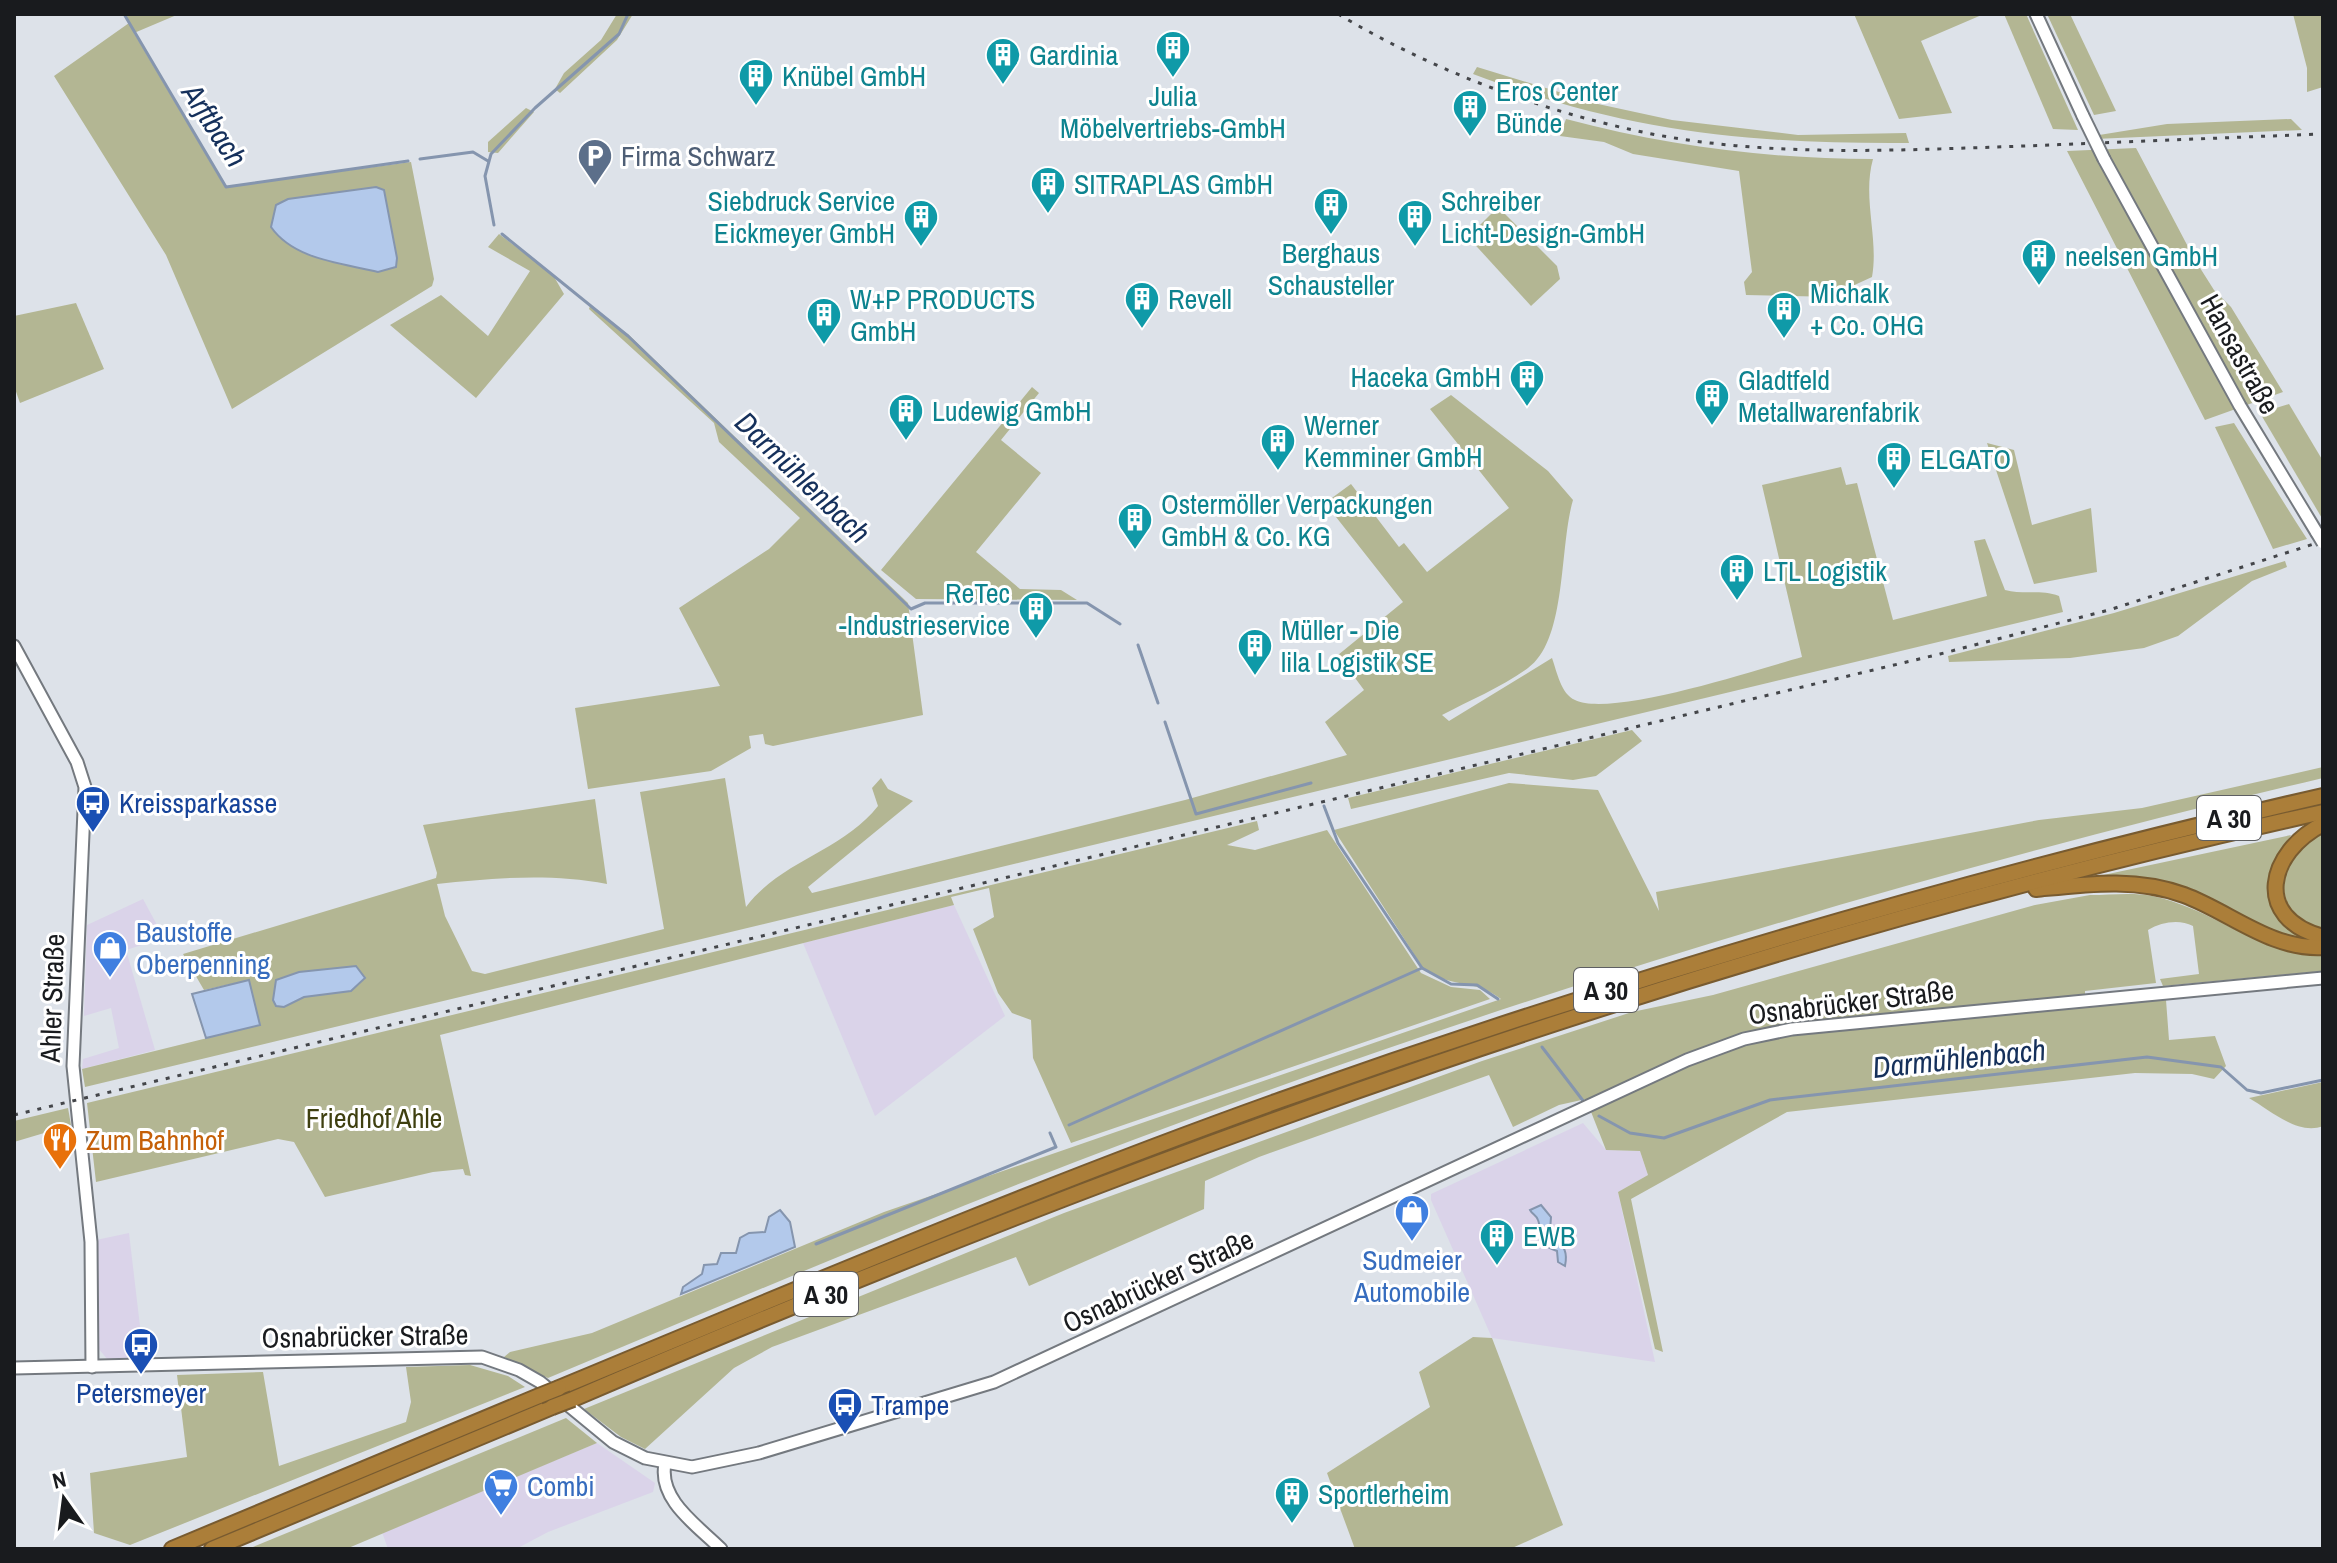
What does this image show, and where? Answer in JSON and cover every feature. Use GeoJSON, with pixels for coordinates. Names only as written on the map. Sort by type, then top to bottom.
{"type":"FeatureCollection","features":[{"type":"Feature","properties":{"kind":"highway","name":"A 30"},"geometry":{"type":"LineString","coordinates":[[172,1549],[559,1388],[1417,1052],[1702,960],[1981,880],[2323,796]]}},
{"type":"Feature","properties":{"kind":"highway","name":"A 30"},"geometry":{"type":"LineString","coordinates":[[212,1549],[1084,1182],[1710,974],[1988,895],[2323,812]]}},
{"type":"Feature","properties":{"kind":"highway"},"geometry":{"type":"LineString","coordinates":[[2323,824],[2302,835],[2286,851],[2275,882],[2284,913],[2309,934],[2323,937]]}},
{"type":"Feature","properties":{"kind":"highway"},"geometry":{"type":"LineString","coordinates":[[1988,895],[2091,884],[2152,886],[2184,895],[2259,933],[2292,944],[2323,947]]}},
{"type":"Feature","properties":{"kind":"main road","name":"Hansastraße"},"geometry":{"type":"LineString","coordinates":[[2036,14],[2104,159],[2240,406],[2320,538]]}},
{"type":"Feature","properties":{"kind":"main road","name":"Ahler Straße"},"geometry":{"type":"LineString","coordinates":[[14,646],[77,762],[85,787],[73,1066],[91,1242],[92,1367]]}},
{"type":"Feature","properties":{"kind":"main road","name":"Osnabrücker Straße"},"geometry":{"type":"LineString","coordinates":[[14,1368],[482,1357],[519,1370],[540,1382],[620,1447],[665,1464],[692,1467],[759,1453],[994,1382],[1696,1056],[1744,1039],[1792,1029],[2323,978]]}},
{"type":"Feature","properties":{"kind":"main road"},"geometry":{"type":"LineString","coordinates":[[665,1464],[665,1484],[672,1500],[721,1549]]}},
{"type":"Feature","properties":{"kind":"shaded area","name":"Baustoffe Oberpenning"},"geometry":{"type":"Polygon","coordinates":[[[143,899],[164,938],[126,950],[155,1050],[82,1069],[83,1059],[119,1048],[111,1008],[84,1016],[87,925],[143,899]]]}},
{"type":"Feature","properties":{"kind":"shaded area"},"geometry":{"type":"Polygon","coordinates":[[[954,905],[1005,1016],[875,1116],[803,943],[954,905]]]}},
{"type":"Feature","properties":{"kind":"shaded area"},"geometry":{"type":"Polygon","coordinates":[[[1583,1123],[1606,1150],[1640,1151],[1648,1175],[1618,1192],[1655,1362],[1492,1338],[1431,1200],[1431,1194],[1583,1123]]]}},
{"type":"Feature","properties":{"kind":"shaded area"},"geometry":{"type":"Polygon","coordinates":[[[129,1233],[144,1360],[108,1360],[98,1348],[96,1240],[129,1233]]]}},
{"type":"Feature","properties":{"kind":"shaded area"},"geometry":{"type":"Polygon","coordinates":[[[597,1443],[655,1483],[653,1492],[548,1532],[516,1549],[388,1549],[382,1532],[597,1443]]]}},
{"type":"Feature","properties":{"kind":"green space"},"geometry":{"type":"Polygon","coordinates":[[[124,14],[179,14],[134,33],[225,187],[411,162],[434,279],[432,286],[232,409],[166,255],[54,76],[129,23],[124,14]]]}},
{"type":"Feature","properties":{"kind":"green space"},"geometry":{"type":"Polygon","coordinates":[[[617,14],[633,14],[617,40],[560,93],[555,89],[564,73],[601,40],[617,14]]]}},
{"type":"Feature","properties":{"kind":"green space"},"geometry":{"type":"Polygon","coordinates":[[[1854,14],[1984,14],[1921,41],[1952,113],[1899,119],[1854,14]]]}},
{"type":"Feature","properties":{"kind":"green space"},"geometry":{"type":"Polygon","coordinates":[[[2004,14],[2026,14],[2078,130],[2053,129],[2004,14]]]}},
{"type":"Feature","properties":{"kind":"green space"},"geometry":{"type":"Polygon","coordinates":[[[2047,14],[2070,14],[2116,111],[2094,115],[2047,14]]]}},
{"type":"Feature","properties":{"kind":"green space"},"geometry":{"type":"Polygon","coordinates":[[[2293,14],[2323,14],[2323,87],[2307,92],[2307,68],[2293,14]]]}},
{"type":"Feature","properties":{"kind":"green space"},"geometry":{"type":"Polygon","coordinates":[[[1477,67],[1598,104],[1672,120],[1798,135],[1906,133],[1909,143],[1741,137],[1636,122],[1529,94],[1473,74],[1477,67]]]}},
{"type":"Feature","properties":{"kind":"green space"},"geometry":{"type":"Polygon","coordinates":[[[526,108],[534,112],[498,153],[488,152],[488,142],[526,108]]]}},
{"type":"Feature","properties":{"kind":"green space"},"geometry":{"type":"Polygon","coordinates":[[[1566,119],[1642,137],[1718,149],[1795,157],[1873,159],[1869,188],[1874,248],[1872,277],[1848,288],[1839,297],[1746,295],[1744,282],[1752,272],[1739,171],[1633,154],[1604,142],[1560,136],[1566,119]]]}},
{"type":"Feature","properties":{"kind":"green space"},"geometry":{"type":"Polygon","coordinates":[[[2291,119],[2302,130],[2095,139],[2093,136],[2167,124],[2291,119]]]}},
{"type":"Feature","properties":{"kind":"green space"},"geometry":{"type":"Polygon","coordinates":[[[2136,148],[2195,260],[2214,290],[2231,307],[2283,392],[2205,420],[2067,151],[2136,148]]]}},
{"type":"Feature","properties":{"kind":"green space"},"geometry":{"type":"Polygon","coordinates":[[[1498,207],[1557,266],[1560,279],[1531,306],[1468,237],[1498,207]]]}},
{"type":"Feature","properties":{"kind":"green space"},"geometry":{"type":"Polygon","coordinates":[[[499,234],[553,275],[564,294],[476,398],[390,325],[441,295],[488,336],[530,271],[488,247],[499,234]]]}},
{"type":"Feature","properties":{"kind":"green space"},"geometry":{"type":"Polygon","coordinates":[[[76,303],[104,369],[20,403],[14,386],[14,316],[76,303]]]}},
{"type":"Feature","properties":{"kind":"green space"},"geometry":{"type":"Polygon","coordinates":[[[590,306],[629,335],[908,603],[923,715],[773,746],[765,744],[763,734],[749,736],[751,748],[711,771],[588,789],[575,708],[720,686],[679,608],[769,549],[800,518],[719,442],[714,423],[589,309],[590,306]]]}},
{"type":"Feature","properties":{"kind":"green space"},"geometry":{"type":"Polygon","coordinates":[[[1032,387],[1039,393],[1001,440],[1041,473],[976,552],[1020,589],[1061,590],[1077,600],[916,599],[881,570],[1032,387]]]}},
{"type":"Feature","properties":{"kind":"green space"},"geometry":{"type":"Polygon","coordinates":[[[1451,395],[1548,471],[1573,500],[1556,615],[1541,655],[1518,675],[1442,715],[1449,721],[1552,658],[1566,693],[1575,700],[1593,704],[1620,703],[1686,690],[1802,657],[1762,485],[1841,467],[1846,485],[1857,483],[1893,620],[1987,596],[1974,541],[1985,539],[2005,590],[2059,596],[2063,612],[85,1087],[82,1069],[260,1025],[249,980],[204,990],[183,954],[436,878],[423,825],[595,799],[607,884],[501,878],[437,884],[445,916],[472,971],[485,974],[664,929],[640,792],[725,778],[746,907],[776,878],[830,846],[864,821],[878,806],[872,788],[881,778],[888,789],[913,801],[808,887],[812,893],[1185,800],[1347,755],[1325,722],[1364,690],[1338,655],[1403,602],[1325,503],[1351,484],[1399,547],[1404,543],[1427,572],[1509,508],[1430,409],[1451,395]]]}},
{"type":"Feature","properties":{"kind":"green space"},"geometry":{"type":"Polygon","coordinates":[[[2289,404],[2323,461],[2323,520],[2260,413],[2289,404]]]}},
{"type":"Feature","properties":{"kind":"green space"},"geometry":{"type":"Polygon","coordinates":[[[2234,423],[2307,539],[2273,549],[2215,427],[2234,423]]]}},
{"type":"Feature","properties":{"kind":"green space"},"geometry":{"type":"Polygon","coordinates":[[[1987,443],[2014,450],[2032,525],[2091,508],[2097,572],[2034,584],[1987,443]]]}},
{"type":"Feature","properties":{"kind":"green space"},"geometry":{"type":"Polygon","coordinates":[[[2285,561],[2287,567],[2252,581],[2178,636],[2144,648],[2070,658],[1949,662],[1948,656],[2114,613],[2285,561]]]}},
{"type":"Feature","properties":{"kind":"green space"},"geometry":{"type":"Polygon","coordinates":[[[1632,730],[1642,741],[1596,776],[1573,780],[1509,773],[1351,809],[1348,798],[1632,730]]]}},
{"type":"Feature","properties":{"kind":"green space"},"geometry":{"type":"Polygon","coordinates":[[[2323,767],[2323,778],[2022,854],[1872,896],[1574,986],[1426,1035],[1059,1168],[548,1378],[504,1357],[510,1352],[592,1333],[884,1212],[1501,999],[1481,988],[1443,979],[1423,968],[1334,830],[1509,783],[1598,790],[1659,911],[1656,892],[2039,820],[2142,808],[2323,767]]]}},
{"type":"Feature","properties":{"kind":"green space","name":"Friedhof Ahle"},"geometry":{"type":"Polygon","coordinates":[[[1257,821],[1259,830],[1227,845],[1255,850],[1327,830],[1421,973],[1451,987],[1480,990],[1490,999],[1071,1143],[1033,1058],[1031,1020],[1012,1013],[998,993],[973,929],[994,917],[989,888],[951,897],[954,905],[440,1035],[471,1176],[465,1175],[463,1169],[433,1172],[325,1197],[294,1142],[278,1139],[96,1182],[87,1103],[1257,821]]]}},
{"type":"Feature","properties":{"kind":"green space"},"geometry":{"type":"Polygon","coordinates":[[[2323,832],[2323,929],[2304,921],[2292,910],[2285,897],[2284,883],[2287,868],[2295,854],[2323,832]]]}},
{"type":"Feature","properties":{"kind":"green space"},"geometry":{"type":"Polygon","coordinates":[[[2291,835],[2275,863],[2274,898],[2321,941],[2292,940],[2224,910],[2094,877],[2291,835]]]}},
{"type":"Feature","properties":{"kind":"green space"},"geometry":{"type":"Polygon","coordinates":[[[2090,895],[2145,895],[2175,902],[2254,939],[2298,953],[2323,956],[2323,971],[2163,986],[2160,979],[2199,974],[2193,926],[2176,922],[2159,925],[2148,930],[2156,983],[2085,991],[2085,1005],[2166,1000],[2169,1040],[2215,1036],[2226,1066],[2214,1079],[2192,1074],[2135,1073],[1787,1112],[1631,1199],[1663,1352],[1655,1349],[1618,1192],[1648,1175],[1640,1151],[1606,1150],[1586,1099],[1559,1105],[1513,1127],[1489,1075],[1259,1157],[1205,1181],[1204,1209],[1029,1286],[1016,1257],[772,1347],[734,1368],[645,1449],[621,1437],[584,1409],[1064,1213],[1482,1061],[1632,1012],[1713,995],[2035,905],[2090,895]]]}},
{"type":"Feature","properties":{"kind":"green space"},"geometry":{"type":"Polygon","coordinates":[[[2323,1082],[2323,1126],[2314,1128],[2294,1125],[2249,1098],[2323,1082]]]}},
{"type":"Feature","properties":{"kind":"green space"},"geometry":{"type":"Polygon","coordinates":[[[68,1108],[71,1125],[14,1142],[14,1121],[68,1108]]]}},
{"type":"Feature","properties":{"kind":"green space"},"geometry":{"type":"Polygon","coordinates":[[[1473,1337],[1492,1338],[1563,1525],[1510,1549],[1355,1549],[1327,1473],[1430,1407],[1419,1372],[1473,1337]]]}},
{"type":"Feature","properties":{"kind":"green space"},"geometry":{"type":"Polygon","coordinates":[[[470,1365],[508,1376],[525,1387],[130,1545],[94,1533],[90,1473],[187,1457],[177,1375],[263,1372],[279,1466],[406,1422],[411,1402],[406,1367],[470,1365]]]}},
{"type":"Feature","properties":{"kind":"green space"},"geometry":{"type":"Polygon","coordinates":[[[566,1418],[597,1443],[346,1549],[248,1549],[566,1418]]]}},
{"type":"Feature","properties":{"kind":"water"},"geometry":{"type":"Polygon","coordinates":[[[376,187],[384,190],[396,267],[378,272],[320,258],[292,247],[271,227],[276,205],[288,199],[376,187]]]}},
{"type":"Feature","properties":{"kind":"water"},"geometry":{"type":"Polygon","coordinates":[[[356,966],[365,978],[351,991],[304,997],[284,1007],[276,1006],[273,1000],[276,980],[299,972],[356,966]]]}},
{"type":"Feature","properties":{"kind":"water"},"geometry":{"type":"Polygon","coordinates":[[[249,980],[260,1025],[206,1038],[192,994],[249,980]]]}},
{"type":"Feature","properties":{"kind":"water"},"geometry":{"type":"Polygon","coordinates":[[[1541,1205],[1551,1217],[1550,1231],[1565,1250],[1565,1266],[1558,1262],[1557,1251],[1540,1241],[1540,1226],[1530,1210],[1541,1205]]]}},
{"type":"Feature","properties":{"kind":"water"},"geometry":{"type":"Polygon","coordinates":[[[780,1210],[790,1222],[795,1247],[681,1294],[683,1287],[702,1274],[704,1265],[717,1264],[721,1253],[736,1253],[740,1238],[749,1233],[765,1232],[769,1217],[780,1210]]]}},
{"type":"Feature","properties":{"kind":"waterway","name":"Arftbach"},"geometry":{"type":"LineString","coordinates":[[124,14],[226,187],[408,161]]}},
{"type":"Feature","properties":{"kind":"waterway","name":"Darmühlenbach"},"geometry":{"type":"LineString","coordinates":[[494,225],[485,176],[491,154],[535,108],[619,34],[628,14]]}},
{"type":"Feature","properties":{"kind":"waterway","name":"Arftbach"},"geometry":{"type":"LineString","coordinates":[[420,159],[473,152],[488,161]]}},
{"type":"Feature","properties":{"kind":"waterway","name":"Darmühlenbach"},"geometry":{"type":"LineString","coordinates":[[502,234],[628,336],[911,609],[925,603],[1087,603],[1120,624]]}},
{"type":"Feature","properties":{"kind":"waterway","name":"Darmühlenbach"},"geometry":{"type":"LineString","coordinates":[[1138,645],[1158,703]]}},
{"type":"Feature","properties":{"kind":"waterway","name":"Darmühlenbach"},"geometry":{"type":"LineString","coordinates":[[1165,722],[1196,814],[1311,783]]}},
{"type":"Feature","properties":{"kind":"waterway","name":"Darmühlenbach"},"geometry":{"type":"LineString","coordinates":[[1324,806],[1338,843],[1422,968],[1451,984],[1477,985],[1498,999]]}},
{"type":"Feature","properties":{"kind":"waterway"},"geometry":{"type":"LineString","coordinates":[[1069,1125],[1422,968]]}},
{"type":"Feature","properties":{"kind":"waterway","name":"Darmühlenbach"},"geometry":{"type":"LineString","coordinates":[[1542,1047],[1584,1102]]}},
{"type":"Feature","properties":{"kind":"waterway","name":"Darmühlenbach"},"geometry":{"type":"LineString","coordinates":[[1599,1116],[1630,1133],[1664,1138],[1770,1100],[2147,1057],[2221,1067],[2247,1090],[2261,1093],[2323,1080]]}},
{"type":"Feature","properties":{"kind":"waterway"},"geometry":{"type":"LineString","coordinates":[[816,1244],[1056,1147],[1050,1133]]}},
{"type":"Feature","properties":{"kind":"railway"},"geometry":{"type":"LineString","coordinates":[[1338,14],[1411,53],[1527,100],[1607,124],[1690,140],[1777,149],[1865,150],[2323,134]]}},
{"type":"Feature","properties":{"kind":"railway"},"geometry":{"type":"LineString","coordinates":[[14,1115],[1940,654],[2109,610],[2323,541]]}},
{"type":"Feature","properties":{"kind":"place","name":"Julia Möbelvertriebs-GmbH"},"geometry":{"type":"Point","coordinates":[1173,79]}},
{"type":"Feature","properties":{"kind":"place","name":"Gardinia"},"geometry":{"type":"Point","coordinates":[1003,86]}},
{"type":"Feature","properties":{"kind":"place","name":"Knübel GmbH"},"geometry":{"type":"Point","coordinates":[756,107]}},
{"type":"Feature","properties":{"kind":"place","name":"Eros Center Bünde"},"geometry":{"type":"Point","coordinates":[1470,138]}},
{"type":"Feature","properties":{"kind":"place","name":"Firma Schwarz"},"geometry":{"type":"Point","coordinates":[595,187]}},
{"type":"Feature","properties":{"kind":"place","name":"SITRAPLAS GmbH"},"geometry":{"type":"Point","coordinates":[1048,215]}},
{"type":"Feature","properties":{"kind":"place","name":"Berghaus Schausteller"},"geometry":{"type":"Point","coordinates":[1331,236]}},
{"type":"Feature","properties":{"kind":"place","name":"Siebdruck Service Eickmeyer GmbH"},"geometry":{"type":"Point","coordinates":[921,248]}},
{"type":"Feature","properties":{"kind":"place","name":"Schreiber Licht-Design-GmbH"},"geometry":{"type":"Point","coordinates":[1415,248]}},
{"type":"Feature","properties":{"kind":"place","name":"neelsen GmbH"},"geometry":{"type":"Point","coordinates":[2039,287]}},
{"type":"Feature","properties":{"kind":"place","name":"Revell"},"geometry":{"type":"Point","coordinates":[1142,330]}},
{"type":"Feature","properties":{"kind":"place","name":"Michalk + Co. OHG"},"geometry":{"type":"Point","coordinates":[1784,340]}},
{"type":"Feature","properties":{"kind":"place","name":"W+P PRODUCTS GmbH"},"geometry":{"type":"Point","coordinates":[824,346]}},
{"type":"Feature","properties":{"kind":"place","name":"Haceka GmbH"},"geometry":{"type":"Point","coordinates":[1527,408]}},
{"type":"Feature","properties":{"kind":"place","name":"Gladtfeld Metallwarenfabrik"},"geometry":{"type":"Point","coordinates":[1712,427]}},
{"type":"Feature","properties":{"kind":"place","name":"Ludewig GmbH"},"geometry":{"type":"Point","coordinates":[906,442]}},
{"type":"Feature","properties":{"kind":"place","name":"Werner Kemminer GmbH"},"geometry":{"type":"Point","coordinates":[1278,472]}},
{"type":"Feature","properties":{"kind":"place","name":"ELGATO"},"geometry":{"type":"Point","coordinates":[1894,490]}},
{"type":"Feature","properties":{"kind":"place","name":"Ostermöller Verpackungen GmbH & Co. KG"},"geometry":{"type":"Point","coordinates":[1135,551]}},
{"type":"Feature","properties":{"kind":"place","name":"LTL Logistik"},"geometry":{"type":"Point","coordinates":[1737,602]}},
{"type":"Feature","properties":{"kind":"place","name":"ReTec -Industrieservice"},"geometry":{"type":"Point","coordinates":[1036,640]}},
{"type":"Feature","properties":{"kind":"place","name":"Müller - Die lila Logistik SE"},"geometry":{"type":"Point","coordinates":[1255,677]}},
{"type":"Feature","properties":{"kind":"place","name":"Kreissparkasse"},"geometry":{"type":"Point","coordinates":[93,834]}},
{"type":"Feature","properties":{"kind":"place","name":"Baustoffe Oberpenning"},"geometry":{"type":"Point","coordinates":[110,979]}},
{"type":"Feature","properties":{"kind":"place","name":"Zum Bahnhof"},"geometry":{"type":"Point","coordinates":[60,1171]}},
{"type":"Feature","properties":{"kind":"place","name":"Sudmeier Automobile"},"geometry":{"type":"Point","coordinates":[1412,1243]}},
{"type":"Feature","properties":{"kind":"place","name":"EWB"},"geometry":{"type":"Point","coordinates":[1497,1267]}},
{"type":"Feature","properties":{"kind":"place","name":"Petersmeyer"},"geometry":{"type":"Point","coordinates":[141,1376]}},
{"type":"Feature","properties":{"kind":"place","name":"Trampe"},"geometry":{"type":"Point","coordinates":[845,1436]}},
{"type":"Feature","properties":{"kind":"place","name":"Combi"},"geometry":{"type":"Point","coordinates":[501,1517]}},
{"type":"Feature","properties":{"kind":"place","name":"Sportlerheim"},"geometry":{"type":"Point","coordinates":[1292,1525]}}]}
